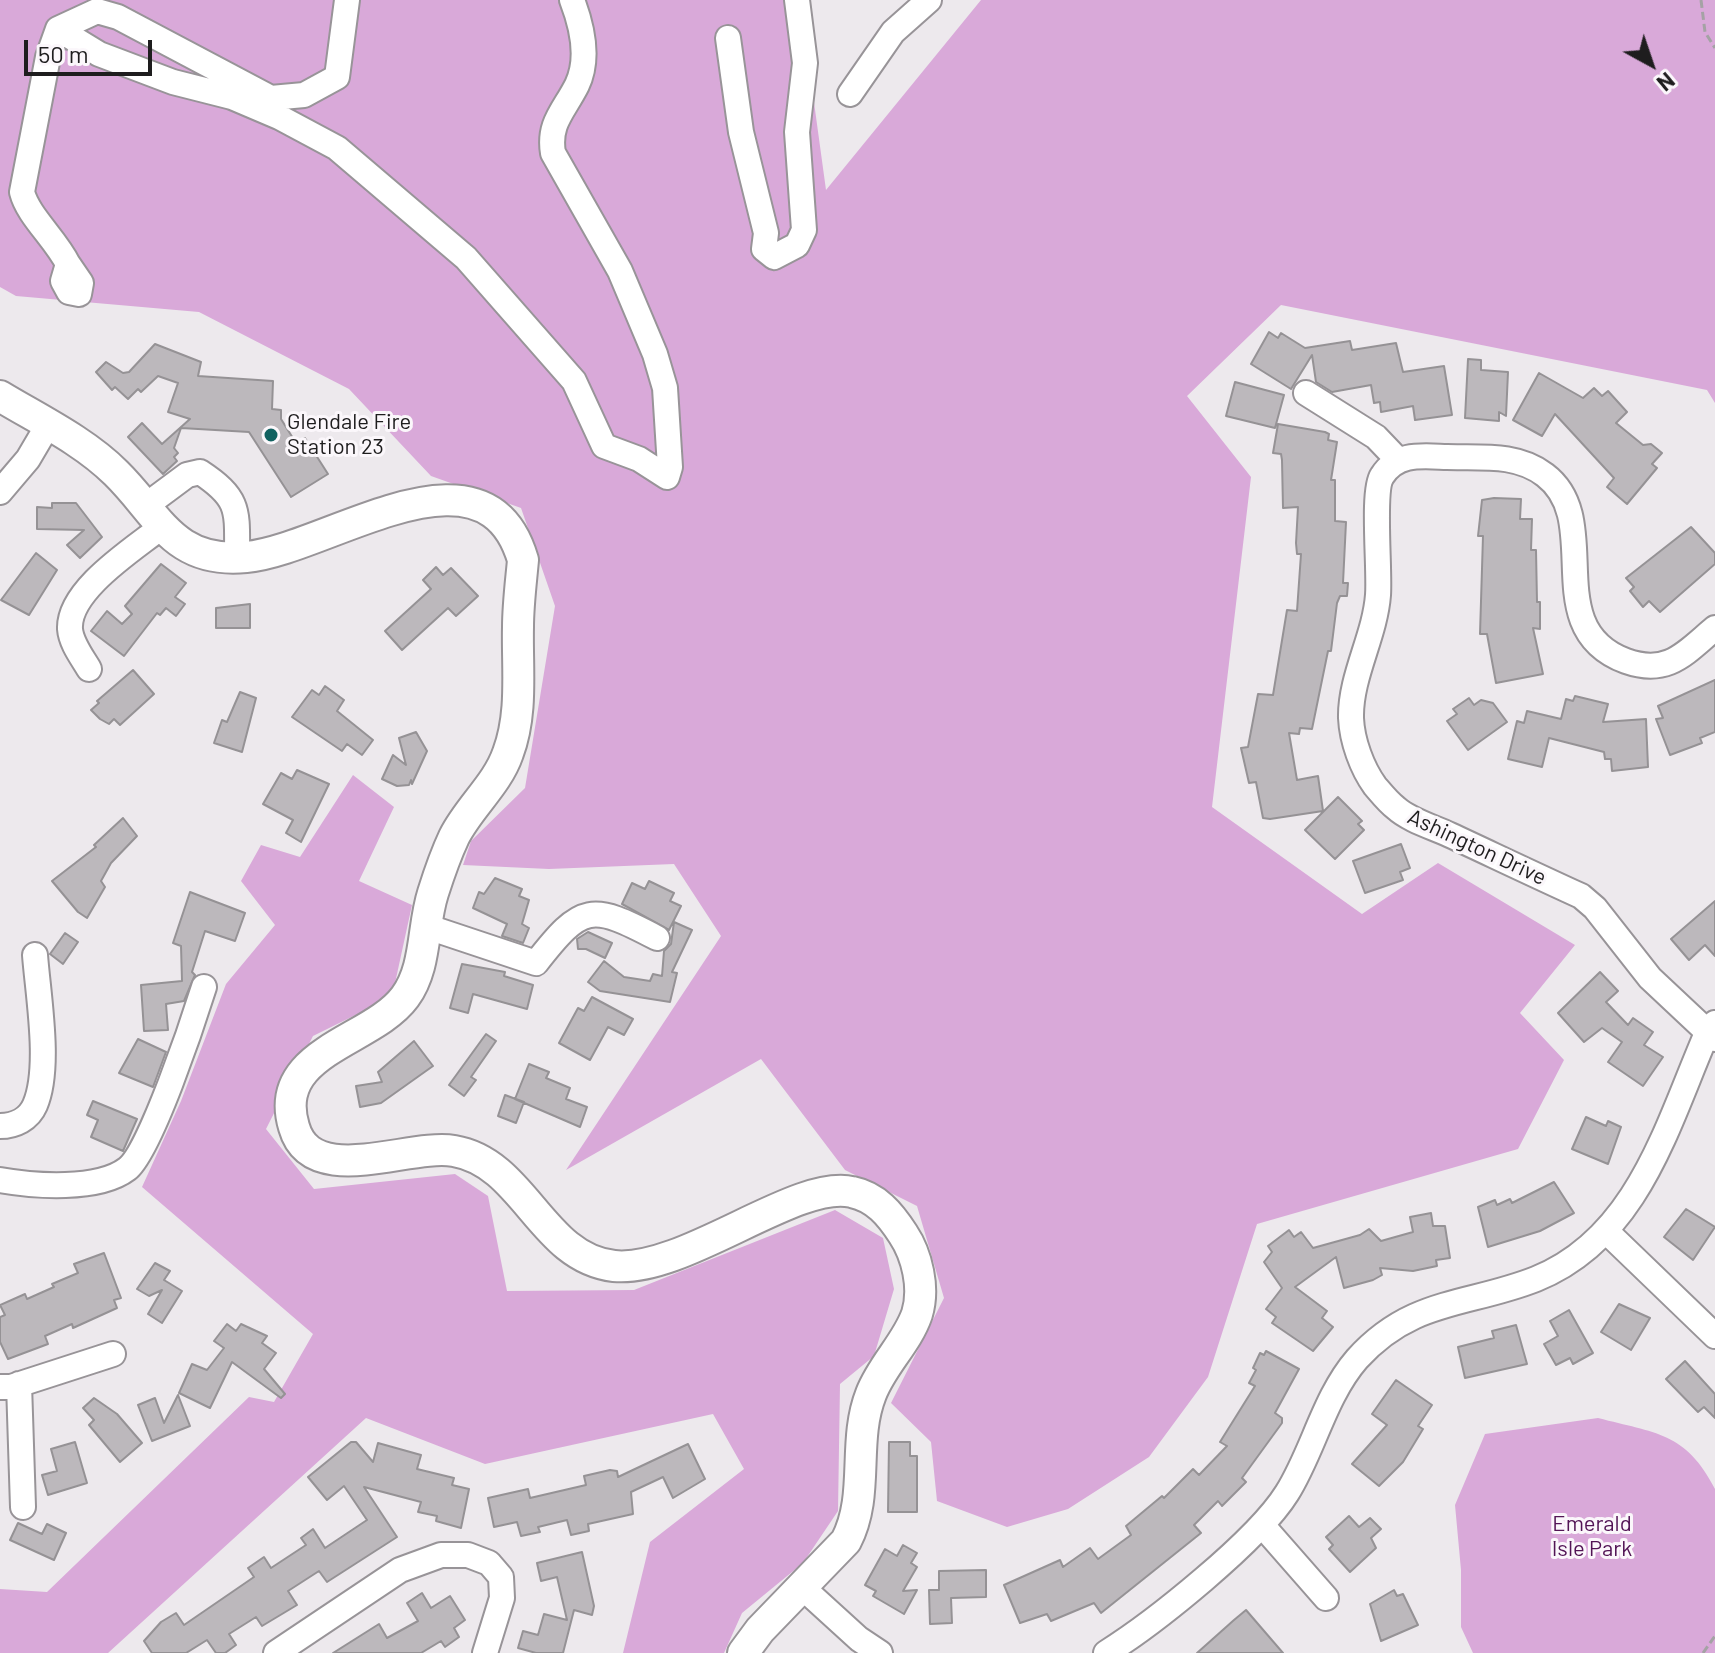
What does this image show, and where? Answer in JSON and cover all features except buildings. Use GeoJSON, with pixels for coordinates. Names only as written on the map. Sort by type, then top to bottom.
{"type":"FeatureCollection","features":[{"type":"Feature","properties":{"kind":"main road"},"geometry":{"type":"LineString","coordinates":[[0,396],[116,472],[152,518],[184,545],[206,553],[237,557],[277,552],[395,508],[443,500],[469,501],[487,508],[507,525],[518,543],[523,560],[516,726],[507,756],[455,836],[425,926],[418,973],[406,995],[392,1011],[306,1066],[291,1103],[294,1129],[305,1147],[317,1156],[333,1161],[454,1151],[478,1160],[504,1178],[546,1229],[583,1258],[616,1266],[634,1265],[698,1246],[804,1200],[838,1190],[873,1200],[886,1210],[906,1239],[919,1271],[918,1310],[906,1337],[872,1389],[859,1437],[859,1511],[846,1541],[760,1630],[743,1653]]}},
{"type":"Feature","properties":{"kind":"street"},"geometry":{"type":"LineString","coordinates":[[68,264],[54,237],[26,206],[22,192],[42,84],[58,29],[97,11],[118,17],[271,98],[304,95],[337,77],[347,0]]}},
{"type":"Feature","properties":{"kind":"street"},"geometry":{"type":"LineString","coordinates":[[58,29],[99,54],[173,82],[232,97],[279,117],[337,148],[466,258],[574,381],[604,446],[639,459],[667,477],[670,467],[665,388],[655,354],[620,271],[553,153],[550,135],[579,82],[584,49],[572,0]]}},
{"type":"Feature","properties":{"kind":"street"},"geometry":{"type":"LineString","coordinates":[[728,38],[741,132],[766,233],[764,249],[774,257],[797,245],[804,230],[797,132],[805,63],[797,0]]}},
{"type":"Feature","properties":{"kind":"street"},"geometry":{"type":"LineString","coordinates":[[850,94],[893,32],[929,0]]}},
{"type":"Feature","properties":{"kind":"street"},"geometry":{"type":"LineString","coordinates":[[1306,393],[1376,437],[1398,460],[1408,456],[1517,459],[1546,475],[1565,495],[1573,532],[1576,602],[1587,628],[1609,654],[1644,667],[1674,663],[1715,628]]}},
{"type":"Feature","properties":{"kind":"street"},"geometry":{"type":"LineString","coordinates":[[0,492],[28,459],[48,425]]}},
{"type":"Feature","properties":{"kind":"street","name":"Ashington Drive"},"geometry":{"type":"LineString","coordinates":[[1398,460],[1379,479],[1375,500],[1380,537],[1378,597],[1351,718],[1357,751],[1374,784],[1397,810],[1581,896],[1595,908],[1650,978],[1712,1032]]}},
{"type":"Feature","properties":{"kind":"street"},"geometry":{"type":"LineString","coordinates":[[89,669],[70,628],[75,607],[187,475],[200,472],[223,487],[236,505],[237,557]]}},
{"type":"Feature","properties":{"kind":"street"},"geometry":{"type":"LineString","coordinates":[[425,926],[536,963],[564,928],[594,913],[616,916],[657,938]]}},
{"type":"Feature","properties":{"kind":"street"},"geometry":{"type":"LineString","coordinates":[[0,1126],[23,1121],[35,1106],[41,1079],[35,955]]}},
{"type":"Feature","properties":{"kind":"street"},"geometry":{"type":"LineString","coordinates":[[0,1180],[32,1186],[103,1181],[129,1168],[145,1142],[187,1042],[204,987]]}},
{"type":"Feature","properties":{"kind":"street"},"geometry":{"type":"LineString","coordinates":[[1106,1653],[1141,1630],[1262,1525],[1286,1495],[1342,1381],[1356,1360],[1378,1340],[1408,1318],[1443,1303],[1535,1279],[1570,1262],[1607,1232],[1646,1174],[1712,1032]]}},
{"type":"Feature","properties":{"kind":"street"},"geometry":{"type":"LineString","coordinates":[[1607,1232],[1715,1336]]}},
{"type":"Feature","properties":{"kind":"street"},"geometry":{"type":"LineString","coordinates":[[23,1507],[10,1386],[113,1354]]}},
{"type":"Feature","properties":{"kind":"street"},"geometry":{"type":"LineString","coordinates":[[1262,1525],[1326,1598]]}},
{"type":"Feature","properties":{"kind":"street"},"geometry":{"type":"LineString","coordinates":[[276,1653],[400,1570],[441,1555],[489,1563],[501,1577],[502,1598],[485,1653]]}},
{"type":"Feature","properties":{"kind":"street"},"geometry":{"type":"LineString","coordinates":[[803,1588],[859,1639],[880,1653]]}},
{"type":"Feature","properties":{"kind":"path"},"geometry":{"type":"LineString","coordinates":[[1701,0],[1705,32],[1715,48]]}},
{"type":"Feature","properties":{"kind":"path"},"geometry":{"type":"LineString","coordinates":[[1703,1653],[1715,1636]]}},
{"type":"Feature","properties":{"kind":"green space"},"geometry":{"type":"Polygon","coordinates":[[[0,0],[800,0],[826,190],[981,0],[1715,0],[1715,403],[1707,390],[1281,305],[1187,396],[1251,477],[1212,807],[1362,914],[1438,863],[1575,945],[1520,1013],[1564,1060],[1518,1149],[1257,1224],[1208,1377],[1149,1457],[1068,1509],[1007,1527],[937,1501],[931,1442],[891,1403],[944,1298],[917,1206],[845,1170],[761,1059],[566,1170],[721,936],[674,864],[549,869],[463,865],[471,841],[525,788],[555,606],[521,508],[431,476],[349,389],[199,312],[16,296],[0,287],[0,0]]]}},
{"type":"Feature","properties":{"kind":"green space"},"geometry":{"type":"Polygon","coordinates":[[[353,775],[394,807],[359,881],[412,905],[392,997],[313,1036],[266,1129],[314,1189],[455,1174],[488,1196],[507,1291],[634,1290],[835,1210],[883,1238],[894,1289],[874,1356],[840,1384],[838,1511],[803,1563],[742,1613],[724,1653],[623,1653],[650,1542],[744,1469],[713,1414],[485,1464],[366,1418],[108,1653],[0,1653],[0,1589],[47,1592],[249,1397],[274,1402],[313,1334],[142,1187],[181,1101],[226,984],[275,925],[241,881],[261,845],[300,857],[353,775]]]}},
{"type":"Feature","properties":{"kind":"green space","name":"Emerald Isle Park"},"geometry":{"type":"Polygon","coordinates":[[[1598,1418],[1652,1432],[1680,1445],[1704,1470],[1715,1489],[1715,1653],[1473,1653],[1461,1627],[1461,1570],[1455,1505],[1485,1434],[1598,1418]]]}},
{"type":"Feature","properties":{"kind":"place","name":"Glendale Fire Station 23"},"geometry":{"type":"Point","coordinates":[271,435]}}]}
